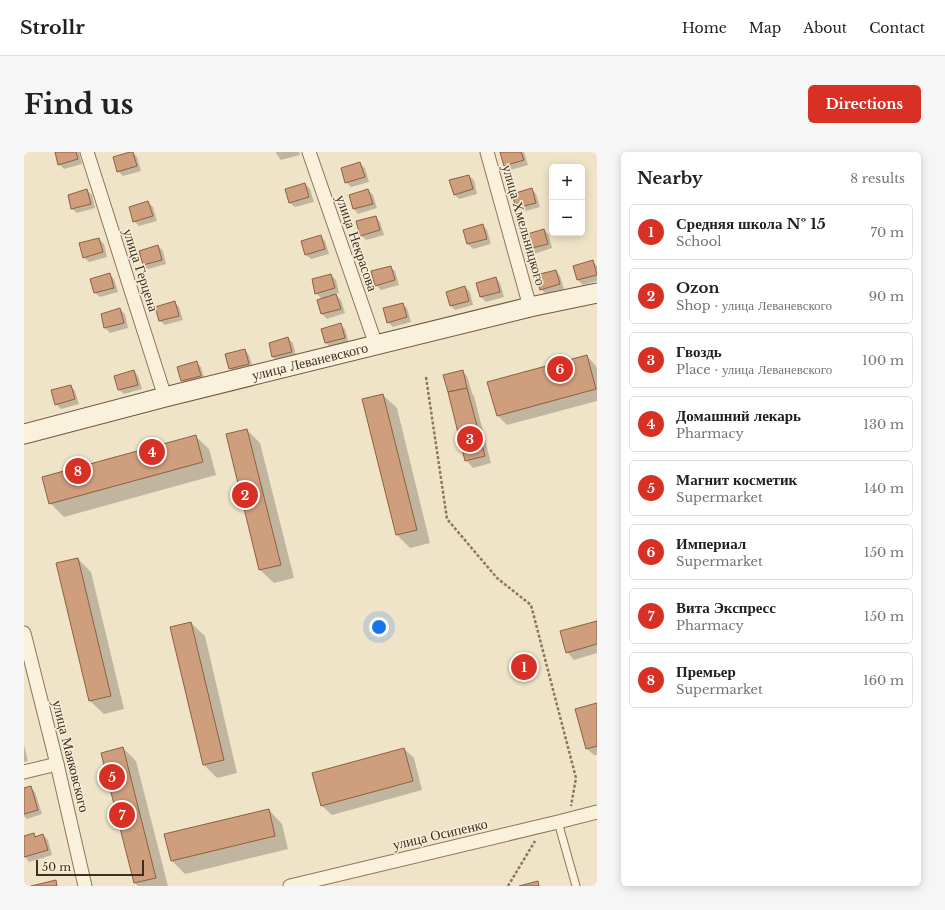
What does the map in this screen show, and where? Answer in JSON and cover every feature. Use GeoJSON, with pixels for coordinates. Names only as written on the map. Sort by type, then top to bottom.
{"type":"FeatureCollection","features":[{"type":"Feature","properties":{"kind":"street","name":"улица Герцена"},"geometry":{"type":"LineString","coordinates":[[87,152],[165,398]]}},
{"type":"Feature","properties":{"kind":"street","name":"улица Некрасова"},"geometry":{"type":"LineString","coordinates":[[309,152],[376,345]]}},
{"type":"Feature","properties":{"kind":"street","name":"улица Хмельницкого"},"geometry":{"type":"LineString","coordinates":[[487,152],[530,307]]}},
{"type":"Feature","properties":{"kind":"street","name":"улица Леваневского"},"geometry":{"type":"LineString","coordinates":[[24,434],[530,307],[597,293]]}},
{"type":"Feature","properties":{"kind":"street","name":"улица Маяковского"},"geometry":{"type":"LineString","coordinates":[[24,633],[57,764],[85,886]]}},
{"type":"Feature","properties":{"kind":"street"},"geometry":{"type":"LineString","coordinates":[[24,772],[57,764]]}},
{"type":"Feature","properties":{"kind":"street","name":"улица Осипенко"},"geometry":{"type":"LineString","coordinates":[[290,886],[597,812]]}},
{"type":"Feature","properties":{"kind":"lane"},"geometry":{"type":"LineString","coordinates":[[558,822],[576,886]]}},
{"type":"Feature","properties":{"kind":"path"},"geometry":{"type":"LineString","coordinates":[[426,377],[447,519],[497,578],[531,605],[576,778],[571,808]]}},
{"type":"Feature","properties":{"kind":"path"},"geometry":{"type":"LineString","coordinates":[[508,886],[545,825]]}},
{"type":"Feature","properties":{"kind":"building"},"geometry":{"type":"Polygon","coordinates":[[[55,152],[76,152],[78,159],[58,165],[55,152]]]}},
{"type":"Feature","properties":{"kind":"building"},"geometry":{"type":"Polygon","coordinates":[[[133,152],[137,166],[117,172],[113,157],[133,152]]]}},
{"type":"Feature","properties":{"kind":"building"},"geometry":{"type":"Polygon","coordinates":[[[500,152],[521,152],[524,160],[504,166],[500,152]]]}},
{"type":"Feature","properties":{"kind":"building"},"geometry":{"type":"Polygon","coordinates":[[[360,162],[365,177],[345,183],[341,168],[360,162]]]}},
{"type":"Feature","properties":{"kind":"building"},"geometry":{"type":"Polygon","coordinates":[[[469,175],[473,189],[454,195],[449,180],[469,175]]]}},
{"type":"Feature","properties":{"kind":"building"},"geometry":{"type":"Polygon","coordinates":[[[305,183],[309,197],[289,203],[285,189],[305,183]]]}},
{"type":"Feature","properties":{"kind":"building"},"geometry":{"type":"Polygon","coordinates":[[[532,188],[536,203],[516,208],[512,194],[532,188]]]}},
{"type":"Feature","properties":{"kind":"building"},"geometry":{"type":"Polygon","coordinates":[[[87,189],[91,204],[71,209],[68,195],[87,189]]]}},
{"type":"Feature","properties":{"kind":"building"},"geometry":{"type":"Polygon","coordinates":[[[368,189],[373,204],[353,209],[349,195],[368,189]]]}},
{"type":"Feature","properties":{"kind":"building"},"geometry":{"type":"Polygon","coordinates":[[[148,201],[153,216],[133,222],[129,207],[148,201]]]}},
{"type":"Feature","properties":{"kind":"building"},"geometry":{"type":"Polygon","coordinates":[[[376,216],[380,230],[360,236],[356,221],[376,216]]]}},
{"type":"Feature","properties":{"kind":"building"},"geometry":{"type":"Polygon","coordinates":[[[483,224],[487,239],[467,244],[463,230],[483,224]]]}},
{"type":"Feature","properties":{"kind":"building"},"geometry":{"type":"Polygon","coordinates":[[[544,229],[548,244],[528,249],[524,235],[544,229]]]}},
{"type":"Feature","properties":{"kind":"building"},"geometry":{"type":"Polygon","coordinates":[[[321,235],[325,249],[305,255],[301,241],[321,235]]]}},
{"type":"Feature","properties":{"kind":"building"},"geometry":{"type":"Polygon","coordinates":[[[99,238],[103,252],[83,258],[79,243],[99,238]]]}},
{"type":"Feature","properties":{"kind":"building"},"geometry":{"type":"Polygon","coordinates":[[[158,245],[162,260],[143,265],[139,251],[158,245]]]}},
{"type":"Feature","properties":{"kind":"building"},"geometry":{"type":"Polygon","coordinates":[[[593,260],[597,275],[577,280],[573,266],[593,260]]]}},
{"type":"Feature","properties":{"kind":"building"},"geometry":{"type":"Polygon","coordinates":[[[391,266],[395,280],[375,286],[371,271],[391,266]]]}},
{"type":"Feature","properties":{"kind":"building"},"geometry":{"type":"Polygon","coordinates":[[[556,270],[560,284],[540,290],[536,275],[556,270]]]}},
{"type":"Feature","properties":{"kind":"building"},"geometry":{"type":"Polygon","coordinates":[[[110,273],[114,288],[94,293],[90,279],[110,273]]]}},
{"type":"Feature","properties":{"kind":"building"},"geometry":{"type":"Polygon","coordinates":[[[331,274],[335,288],[315,294],[312,279],[331,274]]]}},
{"type":"Feature","properties":{"kind":"building"},"geometry":{"type":"Polygon","coordinates":[[[496,277],[500,292],[480,297],[476,283],[496,277]]]}},
{"type":"Feature","properties":{"kind":"building"},"geometry":{"type":"Polygon","coordinates":[[[465,286],[469,301],[450,306],[446,292],[465,286]]]}},
{"type":"Feature","properties":{"kind":"building"},"geometry":{"type":"Polygon","coordinates":[[[336,294],[341,309],[321,314],[317,300],[336,294]]]}},
{"type":"Feature","properties":{"kind":"building"},"geometry":{"type":"Polygon","coordinates":[[[175,301],[179,316],[159,321],[155,307],[175,301]]]}},
{"type":"Feature","properties":{"kind":"building"},"geometry":{"type":"Polygon","coordinates":[[[403,303],[407,317],[387,323],[383,308],[403,303]]]}},
{"type":"Feature","properties":{"kind":"building"},"geometry":{"type":"Polygon","coordinates":[[[120,308],[124,323],[104,328],[101,314],[120,308]]]}},
{"type":"Feature","properties":{"kind":"building"},"geometry":{"type":"Polygon","coordinates":[[[341,323],[345,338],[325,343],[321,329],[341,323]]]}},
{"type":"Feature","properties":{"kind":"building"},"geometry":{"type":"Polygon","coordinates":[[[288,337],[292,352],[272,357],[269,343],[288,337]]]}},
{"type":"Feature","properties":{"kind":"building"},"geometry":{"type":"Polygon","coordinates":[[[245,349],[249,364],[229,369],[225,354],[245,349]]]}},
{"type":"Feature","properties":{"kind":"building"},"geometry":{"type":"Polygon","coordinates":[[[587,355],[596,389],[497,416],[487,382],[587,355]]]}},
{"type":"Feature","properties":{"kind":"building"},"geometry":{"type":"Polygon","coordinates":[[[197,361],[201,376],[181,381],[177,367],[197,361]]]}},
{"type":"Feature","properties":{"kind":"building"},"geometry":{"type":"Polygon","coordinates":[[[134,370],[138,385],[118,390],[114,376],[134,370]]]}},
{"type":"Feature","properties":{"kind":"building"},"geometry":{"type":"Polygon","coordinates":[[[463,370],[467,388],[448,392],[443,375],[463,370]]]}},
{"type":"Feature","properties":{"kind":"building"},"geometry":{"type":"Polygon","coordinates":[[[71,385],[75,399],[55,405],[51,390],[71,385]]]}},
{"type":"Feature","properties":{"kind":"building"},"geometry":{"type":"Polygon","coordinates":[[[467,388],[485,456],[465,461],[448,392],[467,388]]]}},
{"type":"Feature","properties":{"kind":"building"},"geometry":{"type":"Polygon","coordinates":[[[383,394],[417,530],[396,535],[362,399],[383,394]]]}},
{"type":"Feature","properties":{"kind":"building"},"geometry":{"type":"Polygon","coordinates":[[[247,429],[281,565],[259,570],[226,434],[247,429]]]}},
{"type":"Feature","properties":{"kind":"building"},"geometry":{"type":"Polygon","coordinates":[[[196,435],[203,462],[49,504],[42,477],[196,435]]]}},
{"type":"Feature","properties":{"kind":"building"},"geometry":{"type":"Polygon","coordinates":[[[78,558],[111,696],[89,701],[56,563],[78,558]]]}},
{"type":"Feature","properties":{"kind":"building"},"geometry":{"type":"Polygon","coordinates":[[[597,621],[597,644],[566,653],[560,631],[597,621]]]}},
{"type":"Feature","properties":{"kind":"building"},"geometry":{"type":"Polygon","coordinates":[[[191,622],[224,760],[203,765],[170,627],[191,622]]]}},
{"type":"Feature","properties":{"kind":"building"},"geometry":{"type":"Polygon","coordinates":[[[597,703],[597,746],[586,749],[575,709],[597,703]]]}},
{"type":"Feature","properties":{"kind":"building"},"geometry":{"type":"Polygon","coordinates":[[[123,747],[156,878],[134,883],[101,753],[123,747]]]}},
{"type":"Feature","properties":{"kind":"building"},"geometry":{"type":"Polygon","coordinates":[[[404,748],[413,781],[321,806],[312,773],[404,748]]]}},
{"type":"Feature","properties":{"kind":"building"},"geometry":{"type":"Polygon","coordinates":[[[31,786],[38,810],[24,814],[24,788],[31,786]]]}},
{"type":"Feature","properties":{"kind":"building"},"geometry":{"type":"Polygon","coordinates":[[[269,809],[275,836],[171,861],[164,834],[269,809]]]}},
{"type":"Feature","properties":{"kind":"building"},"geometry":{"type":"Polygon","coordinates":[[[34,833],[35,837],[43,834],[48,850],[24,857],[24,836],[34,833]]]}},
{"type":"Feature","properties":{"kind":"building"},"geometry":{"type":"Polygon","coordinates":[[[56,880],[57,886],[31,886],[56,880]]]}},
{"type":"Feature","properties":{"kind":"building"},"geometry":{"type":"Polygon","coordinates":[[[538,881],[539,886],[519,886],[538,881]]]}},
{"type":"Feature","properties":{"kind":"place","name":"Империал"},"geometry":{"type":"Point","coordinates":[560,369]}},
{"type":"Feature","properties":{"kind":"place","name":"Гвоздь"},"geometry":{"type":"Point","coordinates":[470,439]}},
{"type":"Feature","properties":{"kind":"place","name":"Домашний лекарь"},"geometry":{"type":"Point","coordinates":[152,452]}},
{"type":"Feature","properties":{"kind":"place","name":"Премьер"},"geometry":{"type":"Point","coordinates":[78,471]}},
{"type":"Feature","properties":{"kind":"place","name":"Ozon"},"geometry":{"type":"Point","coordinates":[245,495]}},
{"type":"Feature","properties":{"kind":"place","name":"Средняя школа № 15"},"geometry":{"type":"Point","coordinates":[524,667]}},
{"type":"Feature","properties":{"kind":"place","name":"Магнит косметик"},"geometry":{"type":"Point","coordinates":[112,777]}},
{"type":"Feature","properties":{"kind":"place","name":"Вита Экспресс"},"geometry":{"type":"Point","coordinates":[122,815]}}]}
